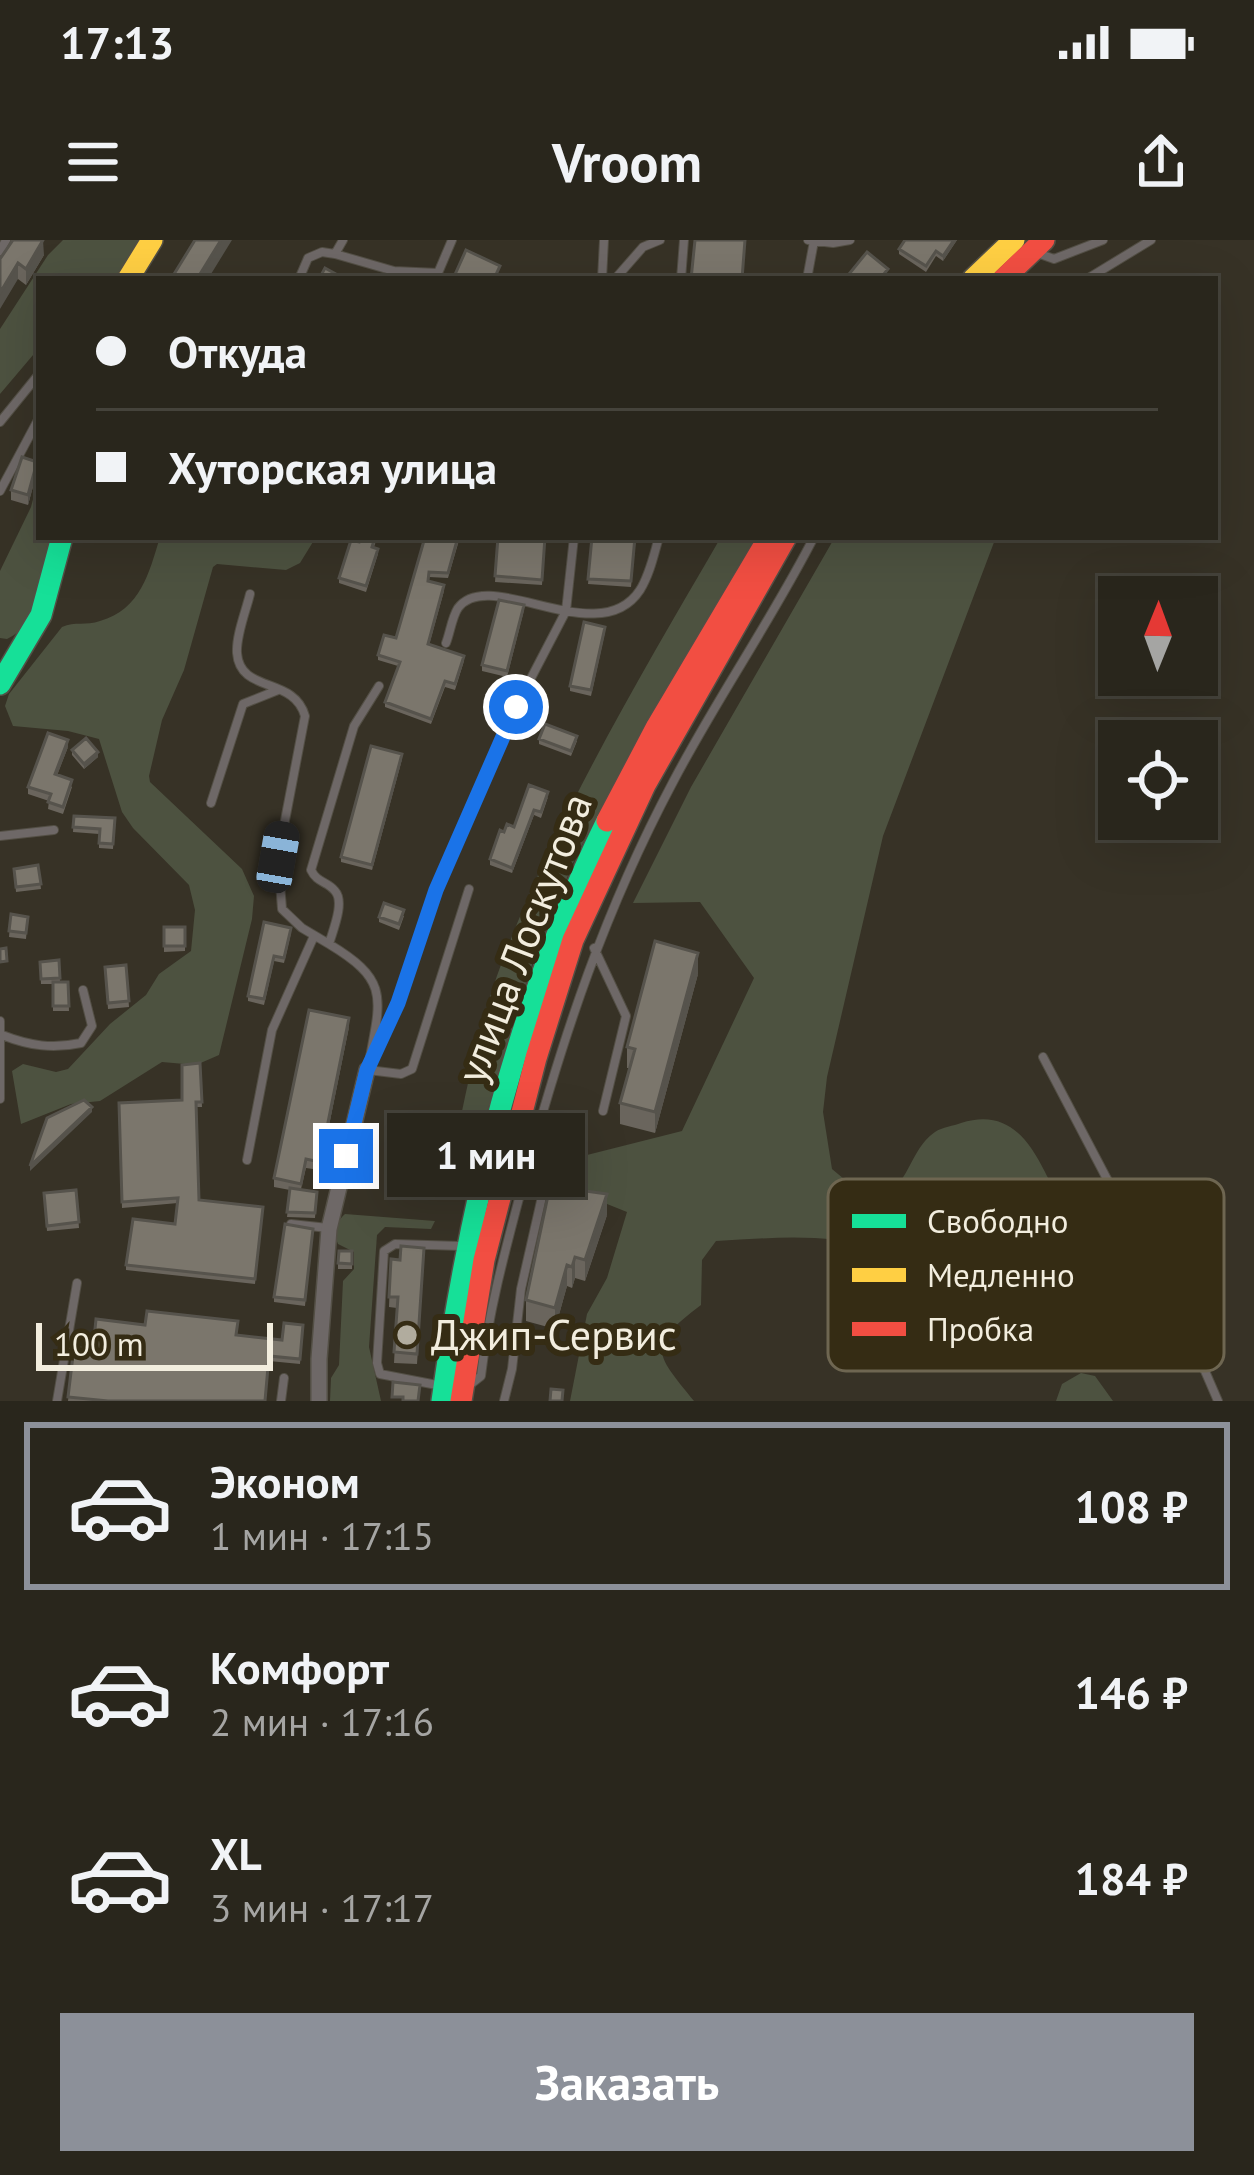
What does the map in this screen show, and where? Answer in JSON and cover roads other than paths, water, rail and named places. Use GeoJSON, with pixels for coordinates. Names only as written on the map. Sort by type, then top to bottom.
{"type":"FeatureCollection","features":[{"type":"Feature","properties":{"kind":"main road"},"geometry":{"type":"LineString","coordinates":[[130,276],[152,240]]}},
{"type":"Feature","properties":{"kind":"main road"},"geometry":{"type":"LineString","coordinates":[[978,276],[1031,243]]}},
{"type":"Feature","properties":{"kind":"main road"},"geometry":{"type":"LineString","coordinates":[[1005,276],[1031,243]]}},
{"type":"Feature","properties":{"kind":"main road"},"geometry":{"type":"LineString","coordinates":[[0,684],[32,640],[45,612],[61,540]]}},
{"type":"Feature","properties":{"kind":"main road","name":"улица Лоскутова"},"geometry":{"type":"LineString","coordinates":[[452,1394],[466,1246],[527,1017],[621,792],[767,540]]}},
{"type":"Feature","properties":{"kind":"main road","name":"улица Лоскутова"},"geometry":{"type":"LineString","coordinates":[[452,1394],[537,1053],[574,938],[655,767],[784,540]]}},
{"type":"Feature","properties":{"kind":"street"},"geometry":{"type":"LineString","coordinates":[[319,1401],[329,1228],[367,1070]]}},
{"type":"Feature","properties":{"kind":"lane"},"geometry":{"type":"LineString","coordinates":[[0,251],[6,240]]}},
{"type":"Feature","properties":{"kind":"lane"},"geometry":{"type":"LineString","coordinates":[[335,254],[343,240]]}},
{"type":"Feature","properties":{"kind":"lane"},"geometry":{"type":"LineString","coordinates":[[300,276],[308,257],[335,254],[394,271],[437,276],[452,240]]}},
{"type":"Feature","properties":{"kind":"lane"},"geometry":{"type":"LineString","coordinates":[[602,276],[604,240]]}},
{"type":"Feature","properties":{"kind":"lane"},"geometry":{"type":"LineString","coordinates":[[618,276],[646,243],[660,240]]}},
{"type":"Feature","properties":{"kind":"lane"},"geometry":{"type":"LineString","coordinates":[[681,276],[684,240]]}},
{"type":"Feature","properties":{"kind":"lane"},"geometry":{"type":"LineString","coordinates":[[807,276],[812,241],[850,240]]}},
{"type":"Feature","properties":{"kind":"lane"},"geometry":{"type":"LineString","coordinates":[[1031,243],[1054,259],[1103,240]]}},
{"type":"Feature","properties":{"kind":"lane"},"geometry":{"type":"LineString","coordinates":[[1092,276],[1150,240]]}},
{"type":"Feature","properties":{"kind":"lane"},"geometry":{"type":"LineString","coordinates":[[0,422],[36,378]]}},
{"type":"Feature","properties":{"kind":"lane"},"geometry":{"type":"LineString","coordinates":[[0,491],[36,424]]}},
{"type":"Feature","properties":{"kind":"lane"},"geometry":{"type":"LineString","coordinates":[[367,1070],[398,1003],[448,861],[516,707],[566,611],[574,540]]}},
{"type":"Feature","properties":{"kind":"lane"},"geometry":{"type":"LineString","coordinates":[[446,644],[458,608],[469,599],[489,595],[595,613],[623,608],[640,591],[658,540]]}},
{"type":"Feature","properties":{"kind":"lane"},"geometry":{"type":"LineString","coordinates":[[466,1246],[394,1244],[384,1251],[376,1363],[380,1374],[452,1394],[481,1376],[513,1220],[556,1060],[594,948],[675,778],[773,616],[812,540]]}},
{"type":"Feature","properties":{"kind":"lane"},"geometry":{"type":"LineString","coordinates":[[250,594],[237,653],[242,667],[257,683],[293,693],[305,716],[278,857],[282,909],[314,936],[358,962],[375,981],[381,1001],[367,1070]]}},
{"type":"Feature","properties":{"kind":"lane"},"geometry":{"type":"LineString","coordinates":[[329,944],[339,902],[335,890],[314,879],[310,870],[354,726],[379,686]]}},
{"type":"Feature","properties":{"kind":"lane"},"geometry":{"type":"LineString","coordinates":[[212,803],[243,704],[280,690]]}},
{"type":"Feature","properties":{"kind":"lane"},"geometry":{"type":"LineString","coordinates":[[0,836],[54,830]]}},
{"type":"Feature","properties":{"kind":"lane"},"geometry":{"type":"LineString","coordinates":[[367,1070],[401,1074],[412,1069],[469,889]]}},
{"type":"Feature","properties":{"kind":"lane"},"geometry":{"type":"LineString","coordinates":[[247,1160],[272,1030],[314,936]]}},
{"type":"Feature","properties":{"kind":"lane"},"geometry":{"type":"LineString","coordinates":[[594,948],[626,1016],[603,1111]]}},
{"type":"Feature","properties":{"kind":"lane"},"geometry":{"type":"LineString","coordinates":[[2,1035],[24,1044],[57,1048],[82,1043],[92,1026],[82,990]]}},
{"type":"Feature","properties":{"kind":"lane"},"geometry":{"type":"LineString","coordinates":[[0,1021],[1,1100]]}},
{"type":"Feature","properties":{"kind":"lane"},"geometry":{"type":"LineString","coordinates":[[1042,1057],[1106,1179]]}},
{"type":"Feature","properties":{"kind":"lane"},"geometry":{"type":"LineString","coordinates":[[504,1401],[521,1289],[541,1202]]}},
{"type":"Feature","properties":{"kind":"lane"},"geometry":{"type":"LineString","coordinates":[[291,1224],[329,1228]]}},
{"type":"Feature","properties":{"kind":"lane"},"geometry":{"type":"LineString","coordinates":[[57,1401],[77,1282]]}},
{"type":"Feature","properties":{"kind":"lane"},"geometry":{"type":"LineString","coordinates":[[1205,1371],[1218,1401]]}},
{"type":"Feature","properties":{"kind":"lane"},"geometry":{"type":"LineString","coordinates":[[281,1401],[284,1378]]}},
{"type":"Feature","properties":{"kind":"place","name":"Джип-Сервис"},"geometry":{"type":"Point","coordinates":[407,1335]}}]}
